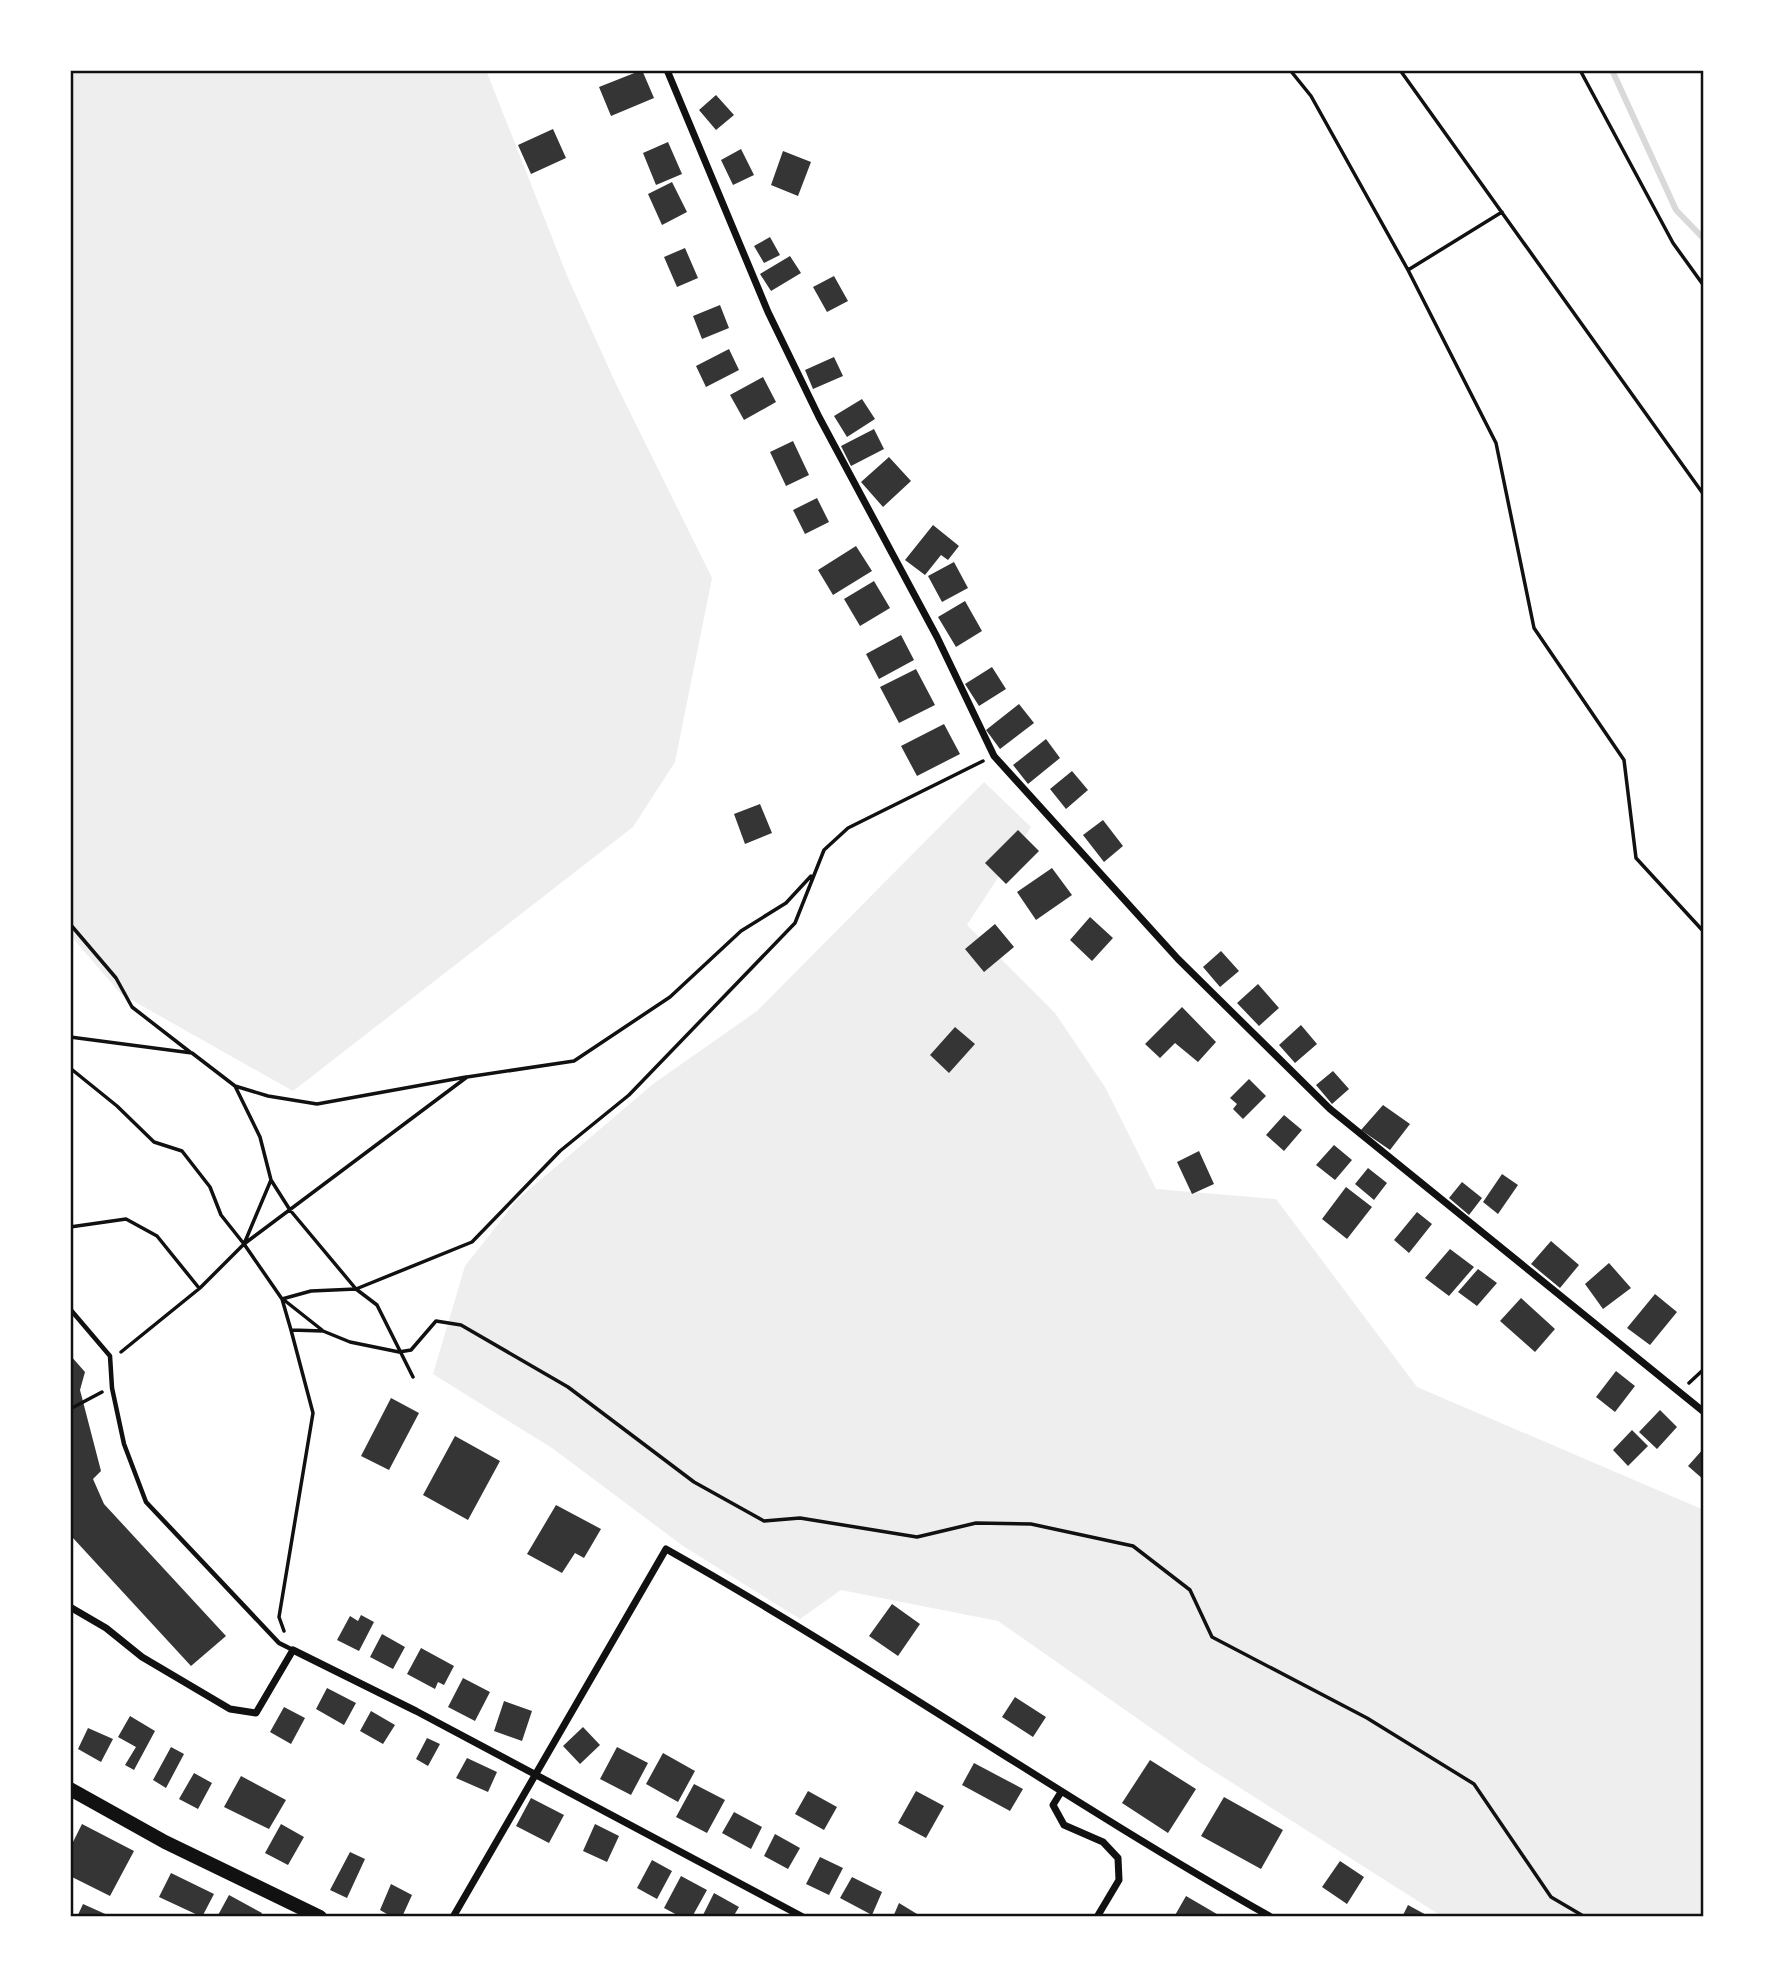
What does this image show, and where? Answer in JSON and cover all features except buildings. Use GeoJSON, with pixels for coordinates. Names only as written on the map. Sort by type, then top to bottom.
{"type":"FeatureCollection","features":[{"type":"Feature","properties":{"kind":"main road"},"geometry":{"type":"LineString","coordinates":[[70,1788],[165,1842],[320,1917]]}},
{"type":"Feature","properties":{"kind":"street"},"geometry":{"type":"LineString","coordinates":[[667,70],[768,312],[819,417],[937,637],[994,756],[1178,959],[1330,1109],[1704,1412]]}},
{"type":"Feature","properties":{"kind":"street"},"geometry":{"type":"LineString","coordinates":[[453,1917],[666,1549],[781,1615],[1157,1853],[1271,1917]]}},
{"type":"Feature","properties":{"kind":"street"},"geometry":{"type":"LineString","coordinates":[[70,1607],[106,1628],[142,1657],[230,1709],[242,1713],[256,1713],[293,1650],[534,1773],[803,1917]]}},
{"type":"Feature","properties":{"kind":"street"},"geometry":{"type":"LineString","coordinates":[[1061,1791],[1053,1805],[1064,1825],[1102,1842],[1118,1858],[1119,1880],[1097,1917]]}},
{"type":"Feature","properties":{"kind":"lane"},"geometry":{"type":"LineString","coordinates":[[70,1309],[110,1356],[112,1388],[124,1444],[146,1502],[285,1646],[293,1650]]}},
{"type":"Feature","properties":{"kind":"path"},"geometry":{"type":"LineString","coordinates":[[1290,70],[1311,96],[1408,270],[1496,443],[1534,628],[1624,760],[1636,858],[1704,932]]}},
{"type":"Feature","properties":{"kind":"path"},"geometry":{"type":"LineString","coordinates":[[1400,70],[1704,495]]}},
{"type":"Feature","properties":{"kind":"path"},"geometry":{"type":"LineString","coordinates":[[1580,70],[1673,243],[1704,286]]}},
{"type":"Feature","properties":{"kind":"path"},"geometry":{"type":"LineString","coordinates":[[1408,270],[1502,212]]}},
{"type":"Feature","properties":{"kind":"path"},"geometry":{"type":"LineString","coordinates":[[282,1299],[312,1292],[356,1289],[472,1242],[560,1151],[629,1095],[795,923],[824,850],[848,828],[994,756]]}},
{"type":"Feature","properties":{"kind":"path"},"geometry":{"type":"LineString","coordinates":[[70,924],[116,978],[132,1007],[235,1086],[268,1096],[317,1104],[575,1060],[670,997],[741,931],[786,903],[813,875]]}},
{"type":"Feature","properties":{"kind":"path"},"geometry":{"type":"LineString","coordinates":[[70,1037],[192,1053]]}},
{"type":"Feature","properties":{"kind":"path"},"geometry":{"type":"LineString","coordinates":[[70,1068],[117,1106],[154,1142],[182,1151],[210,1187],[221,1215],[282,1299],[323,1331],[350,1342],[399,1352],[411,1350],[436,1321],[461,1325],[568,1387],[694,1482],[764,1521],[800,1518],[917,1537],[976,1523],[1031,1524],[1133,1546],[1190,1590],[1212,1637],[1367,1718],[1474,1784],[1551,1897],[1585,1917]]}},
{"type":"Feature","properties":{"kind":"path"},"geometry":{"type":"LineString","coordinates":[[111,1368],[116,1356],[200,1288],[244,1244],[467,1077]]}},
{"type":"Feature","properties":{"kind":"path"},"geometry":{"type":"LineString","coordinates":[[235,1086],[260,1137],[271,1180],[290,1210],[356,1289],[377,1305],[413,1377]]}},
{"type":"Feature","properties":{"kind":"path"},"geometry":{"type":"LineString","coordinates":[[244,1244],[271,1180]]}},
{"type":"Feature","properties":{"kind":"path"},"geometry":{"type":"LineString","coordinates":[[70,1227],[125,1219],[157,1236],[200,1288]]}},
{"type":"Feature","properties":{"kind":"path"},"geometry":{"type":"LineString","coordinates":[[282,1299],[313,1413],[279,1617],[287,1638],[285,1646]]}},
{"type":"Feature","properties":{"kind":"path"},"geometry":{"type":"LineString","coordinates":[[291,1330],[323,1331]]}},
{"type":"Feature","properties":{"kind":"path"},"geometry":{"type":"LineString","coordinates":[[1680,1392],[1704,1369]]}},
{"type":"Feature","properties":{"kind":"path"},"geometry":{"type":"LineString","coordinates":[[70,1409],[112,1388]]}},
{"type":"Feature","properties":{"kind":"shaded area"},"geometry":{"type":"Polygon","coordinates":[[[70,70],[486,70],[568,278],[616,384],[712,578],[675,762],[633,827],[293,1091],[121,994],[70,935],[70,70]]]}},
{"type":"Feature","properties":{"kind":"shaded area"},"geometry":{"type":"Polygon","coordinates":[[[984,782],[1031,827],[967,925],[1055,1013],[1105,1087],[1156,1189],[1276,1199],[1417,1387],[1704,1510],[1704,1917],[1443,1917],[1201,1763],[998,1621],[841,1590],[800,1619],[683,1546],[552,1448],[433,1374],[465,1266],[517,1200],[653,1084],[757,1011],[984,782]]]}},
{"type":"Feature","properties":{"kind":"waterway"},"geometry":{"type":"LineString","coordinates":[[1612,70],[1676,210],[1704,239]]}}]}
